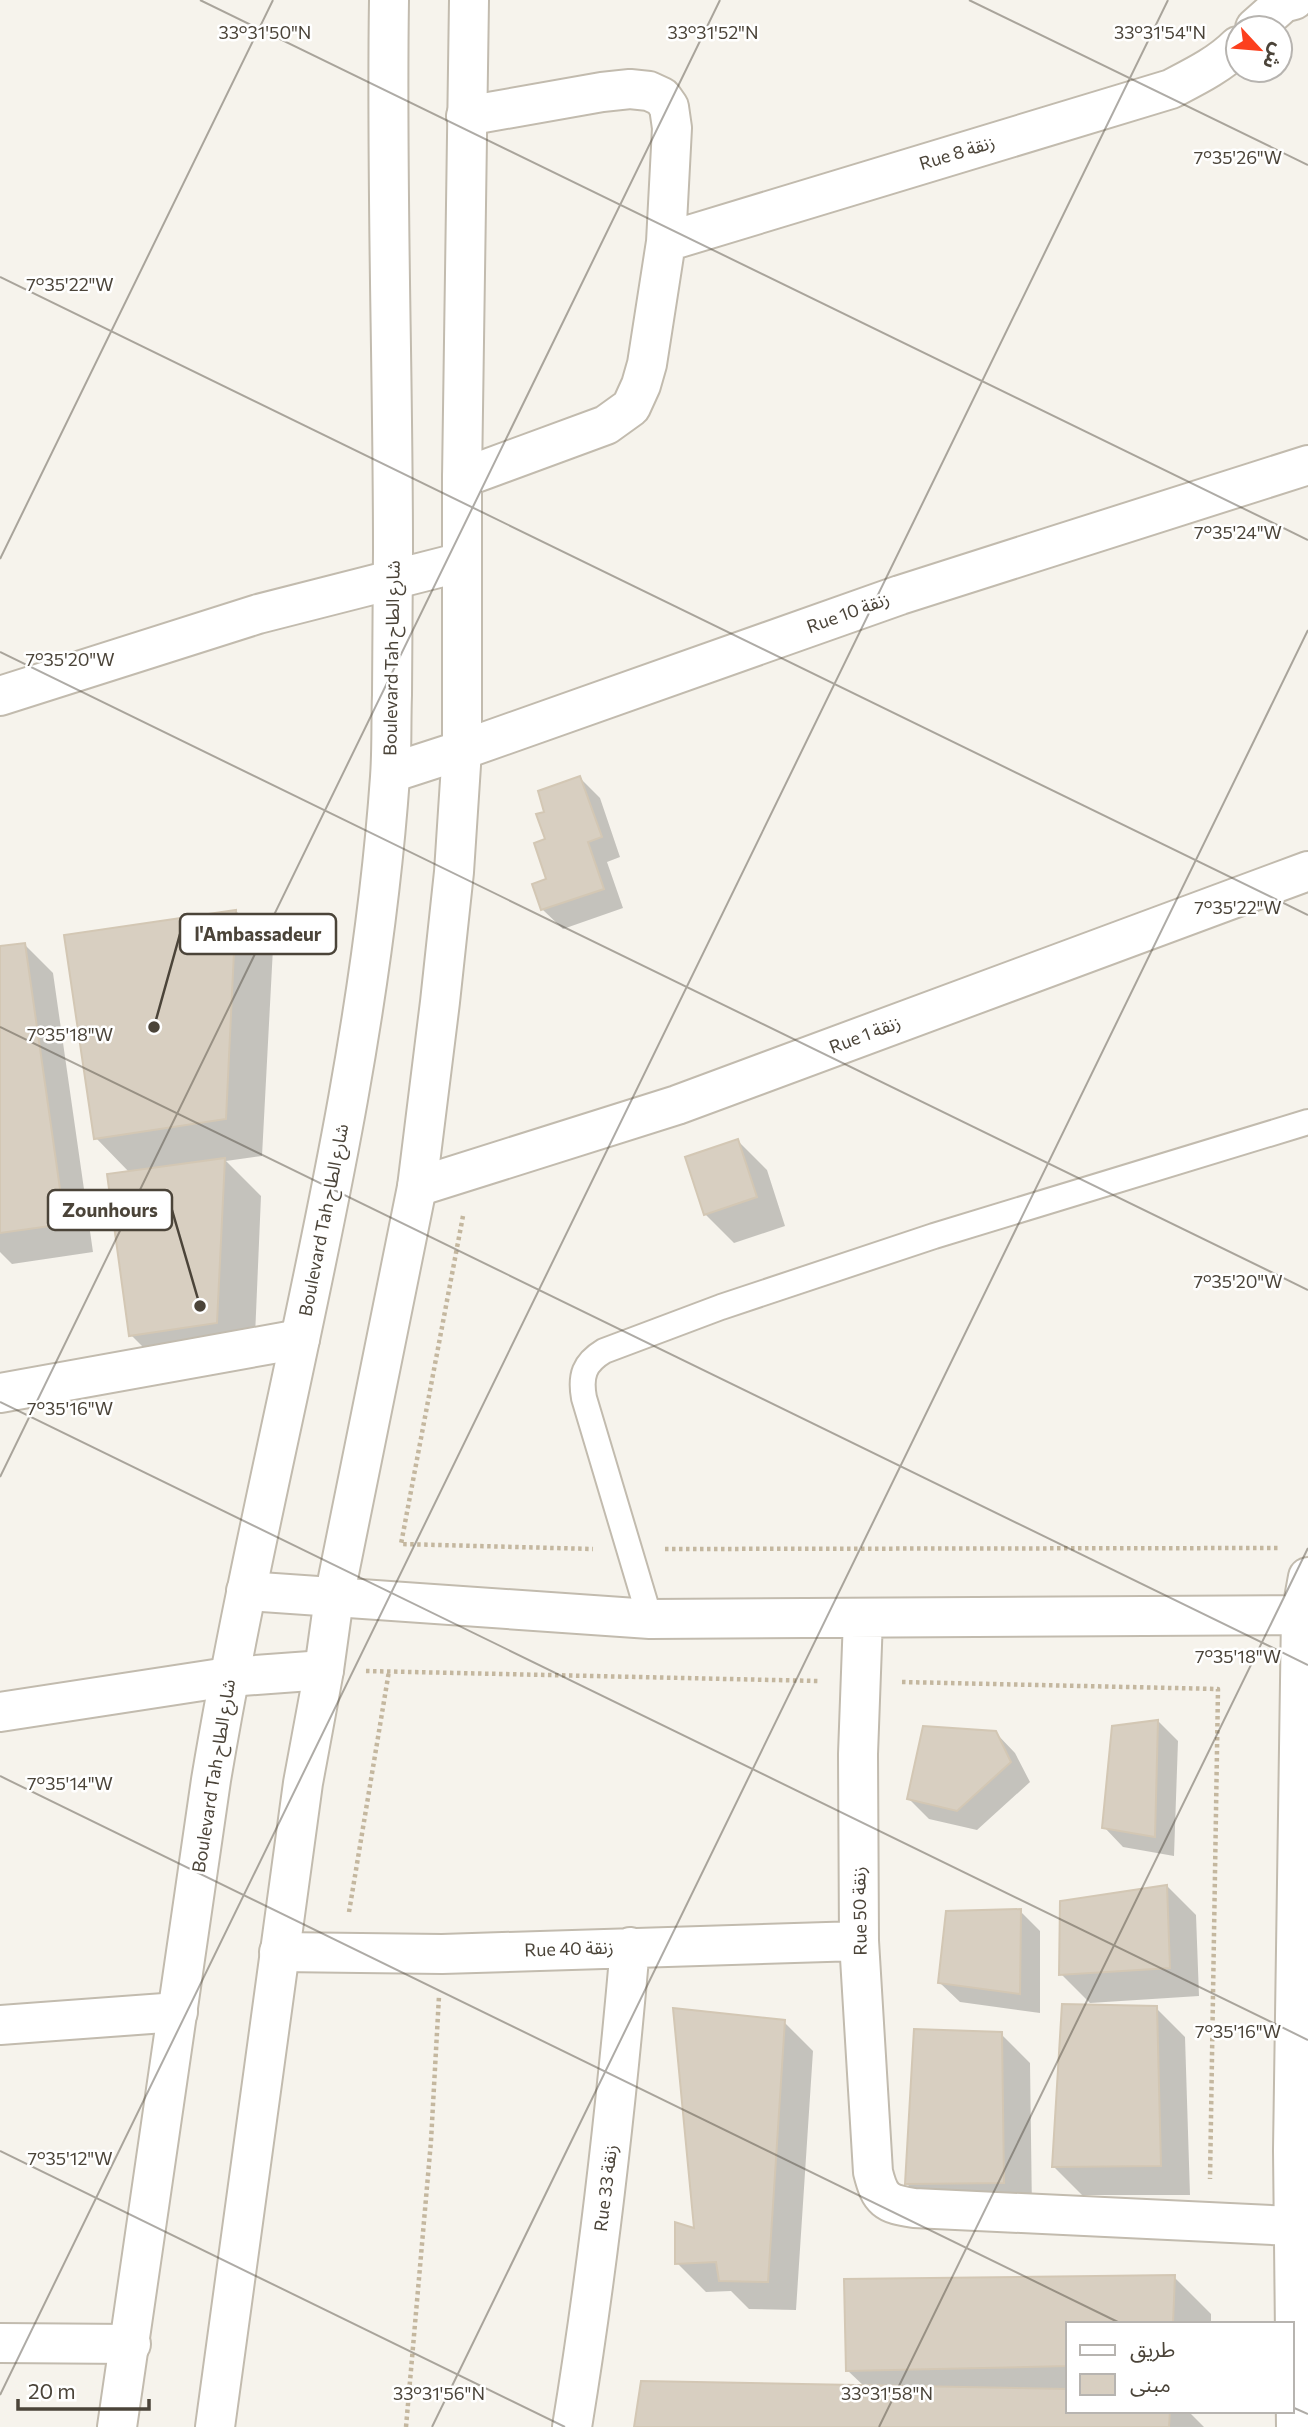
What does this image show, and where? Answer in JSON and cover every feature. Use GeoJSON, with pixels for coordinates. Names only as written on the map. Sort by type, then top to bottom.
{"type":"FeatureCollection","features":[{"type":"Feature","properties":{"kind":"street","name":"Boulevard Tah شارع الطاح"},"geometry":{"type":"LineString","coordinates":[[117,2427],[228,1678],[300,1339],[366,1002],[391,773],[393,580],[388,0]]}},
{"type":"Feature","properties":{"kind":"street"},"geometry":{"type":"LineString","coordinates":[[215,2427],[303,1783],[334,1598],[417,1187],[454,872],[463,750],[462,478],[469,0]]}},
{"type":"Feature","properties":{"kind":"street"},"geometry":{"type":"LineString","coordinates":[[1271,14],[1283,3],[1294,0]]}},
{"type":"Feature","properties":{"kind":"street","name":"Rue 8 زنقة"},"geometry":{"type":"LineString","coordinates":[[666,242],[1171,89],[1224,58]]}},
{"type":"Feature","properties":{"kind":"street"},"geometry":{"type":"LineString","coordinates":[[462,478],[606,425],[631,407],[647,364],[666,242],[673,128],[669,107],[662,97],[649,91],[630,89],[467,116]]}},
{"type":"Feature","properties":{"kind":"street","name":"Rue 10 زنقة"},"geometry":{"type":"LineString","coordinates":[[391,773],[900,595],[1308,465]]}},
{"type":"Feature","properties":{"kind":"street"},"geometry":{"type":"LineString","coordinates":[[0,696],[258,614],[462,562]]}},
{"type":"Feature","properties":{"kind":"street","name":"Rue 1 زنقة"},"geometry":{"type":"LineString","coordinates":[[417,1187],[677,1105],[1308,871]]}},
{"type":"Feature","properties":{"kind":"street"},"geometry":{"type":"LineString","coordinates":[[0,1393],[300,1339]]}},
{"type":"Feature","properties":{"kind":"street"},"geometry":{"type":"LineString","coordinates":[[1296,2427],[1293,2227],[1301,2150],[1305,1615],[1308,1577]]}},
{"type":"Feature","properties":{"kind":"street"},"geometry":{"type":"LineString","coordinates":[[246,1591],[650,1619],[1305,1615]]}},
{"type":"Feature","properties":{"kind":"street","name":"Rue 50 زنقة"},"geometry":{"type":"LineString","coordinates":[[863,1618],[858,1754],[859,1941],[873,2172],[881,2196],[887,2201],[914,2208],[1210,2222]]}},
{"type":"Feature","properties":{"kind":"street"},"geometry":{"type":"LineString","coordinates":[[0,1712],[228,1678],[324,1670]]}},
{"type":"Feature","properties":{"kind":"street","name":"Rue 40 زنقة"},"geometry":{"type":"LineString","coordinates":[[279,1952],[442,1954],[859,1941]]}},
{"type":"Feature","properties":{"kind":"street","name":"Rue 33 زنقة"},"geometry":{"type":"LineString","coordinates":[[572,2427],[602,2227],[630,1947]]}},
{"type":"Feature","properties":{"kind":"street"},"geometry":{"type":"LineString","coordinates":[[0,2025],[178,2012]]}},
{"type":"Feature","properties":{"kind":"street"},"geometry":{"type":"LineString","coordinates":[[1210,2222],[1293,2227]]}},
{"type":"Feature","properties":{"kind":"street"},"geometry":{"type":"LineString","coordinates":[[0,2343],[131,2344]]}},
{"type":"Feature","properties":{"kind":"lane"},"geometry":{"type":"LineString","coordinates":[[650,1619],[584,1398],[582,1377],[593,1357],[604,1350],[722,1307],[934,1236],[1308,1122]]}},
{"type":"Feature","properties":{"kind":"path"},"geometry":{"type":"LineString","coordinates":[[472,1170],[401,1544],[630,1549],[1280,1548]]}},
{"type":"Feature","properties":{"kind":"path"},"geometry":{"type":"LineString","coordinates":[[324,1670],[1218,1689],[1210,2222]]}},
{"type":"Feature","properties":{"kind":"path"},"geometry":{"type":"LineString","coordinates":[[342,1953],[388,1671]]}},
{"type":"Feature","properties":{"kind":"path"},"geometry":{"type":"LineString","coordinates":[[406,2427],[431,2141],[442,1954]]}},
{"type":"Feature","properties":{"kind":"building"},"geometry":{"type":"Polygon","coordinates":[[[580,776],[602,837],[588,842],[604,889],[541,910],[532,884],[546,879],[534,843],[545,839],[536,814],[544,812],[538,791],[580,776]]]}},
{"type":"Feature","properties":{"kind":"building"},"geometry":{"type":"Polygon","coordinates":[[[236,910],[226,1119],[94,1139],[64,935],[236,910]]]}},
{"type":"Feature","properties":{"kind":"building"},"geometry":{"type":"Polygon","coordinates":[[[25,943],[65,1224],[0,1233],[0,946],[25,943]]]}},
{"type":"Feature","properties":{"kind":"building"},"geometry":{"type":"Polygon","coordinates":[[[738,1139],[757,1197],[704,1215],[685,1157],[738,1139]]]}},
{"type":"Feature","properties":{"kind":"building"},"geometry":{"type":"Polygon","coordinates":[[[225,1158],[217,1323],[129,1336],[107,1174],[225,1158]]]}},
{"type":"Feature","properties":{"kind":"building"},"geometry":{"type":"Polygon","coordinates":[[[1158,1720],[1155,1837],[1102,1828],[1112,1726],[1158,1720]]]}},
{"type":"Feature","properties":{"kind":"building"},"geometry":{"type":"Polygon","coordinates":[[[923,1726],[996,1731],[1011,1762],[957,1811],[907,1799],[923,1726]]]}},
{"type":"Feature","properties":{"kind":"building"},"geometry":{"type":"Polygon","coordinates":[[[1167,1885],[1170,1968],[1059,1975],[1060,1901],[1167,1885]]]}},
{"type":"Feature","properties":{"kind":"building"},"geometry":{"type":"Polygon","coordinates":[[[1021,1909],[1020,1994],[938,1983],[946,1911],[1021,1909]]]}},
{"type":"Feature","properties":{"kind":"building"},"geometry":{"type":"Polygon","coordinates":[[[1062,2004],[1157,2006],[1161,2166],[1052,2167],[1062,2004]]]}},
{"type":"Feature","properties":{"kind":"building"},"geometry":{"type":"Polygon","coordinates":[[[673,2008],[785,2020],[768,2282],[719,2281],[716,2262],[675,2264],[675,2222],[694,2228],[673,2008]]]}},
{"type":"Feature","properties":{"kind":"building"},"geometry":{"type":"Polygon","coordinates":[[[914,2029],[1002,2032],[1004,2183],[905,2184],[914,2029]]]}},
{"type":"Feature","properties":{"kind":"building"},"geometry":{"type":"Polygon","coordinates":[[[1175,2275],[1173,2322],[1066,2322],[1066,2366],[846,2371],[844,2279],[1175,2275]]]}},
{"type":"Feature","properties":{"kind":"building"},"geometry":{"type":"Polygon","coordinates":[[[641,2381],[1066,2389],[1066,2413],[1170,2413],[1169,2427],[634,2427],[641,2381]]]}},
{"type":"Feature","properties":{"kind":"place","name":"l'Ambassadeur"},"geometry":{"type":"Point","coordinates":[154,1027]}},
{"type":"Feature","properties":{"kind":"place","name":"Zounhours"},"geometry":{"type":"Point","coordinates":[200,1306]}}]}
